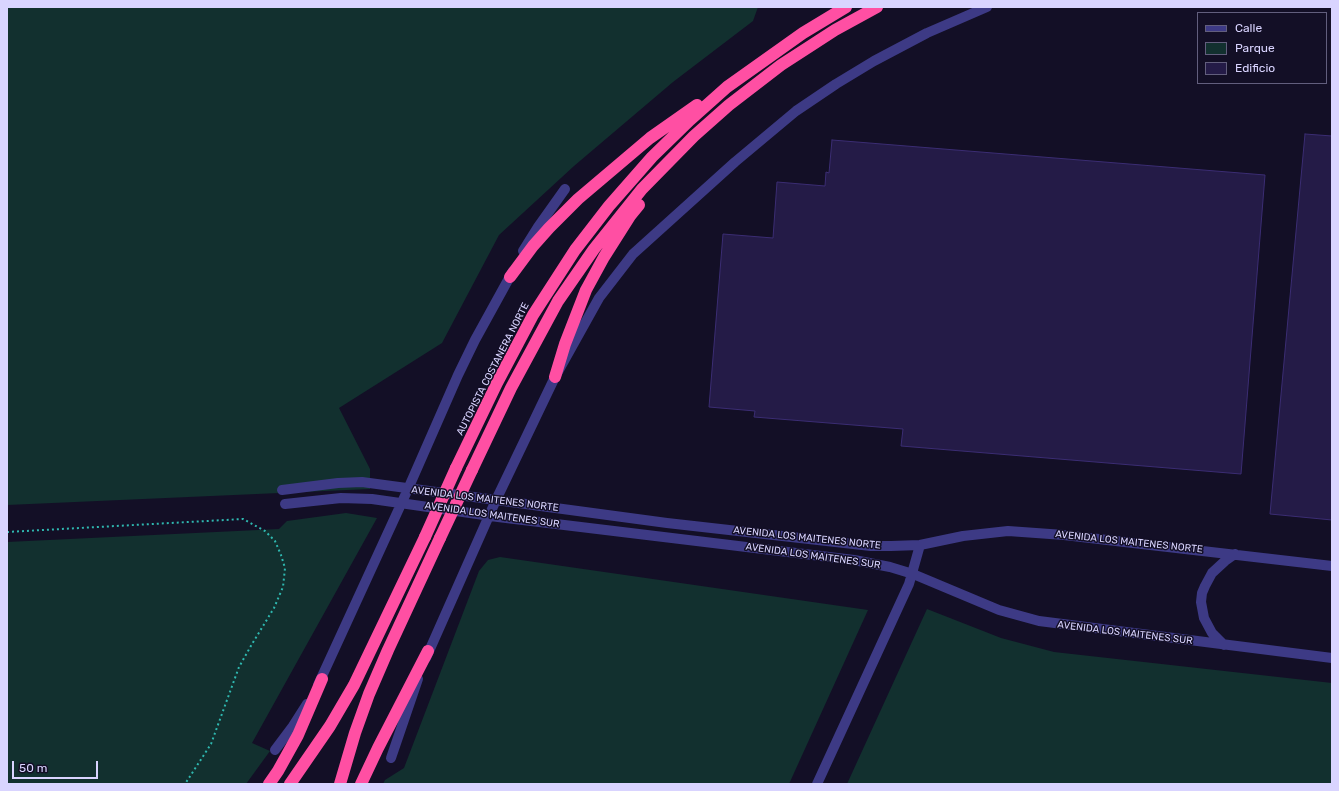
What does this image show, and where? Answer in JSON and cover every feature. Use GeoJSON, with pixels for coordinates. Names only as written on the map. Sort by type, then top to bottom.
{"type":"FeatureCollection","features":[{"type":"Feature","properties":{"kind":"highway","name":"AUTOPISTA COSTANERA NORTE"},"geometry":{"type":"LineString","coordinates":[[290,784],[330,726],[347,698],[425,537],[456,468],[516,346],[552,284],[575,250],[609,206],[652,157],[690,120],[728,87],[803,33],[846,7]]}},
{"type":"Feature","properties":{"kind":"highway"},"geometry":{"type":"LineString","coordinates":[[340,784],[353,739],[388,650],[510,388],[540,332],[594,249],[627,207],[658,172],[694,136],[729,105],[781,66],[835,30],[877,7]]}},
{"type":"Feature","properties":{"kind":"highway"},"geometry":{"type":"LineString","coordinates":[[510,277],[533,246],[549,228],[594,185],[650,138],[676,119],[728,87]]}},
{"type":"Feature","properties":{"kind":"highway"},"geometry":{"type":"LineString","coordinates":[[555,377],[575,317],[597,269],[630,216],[676,161],[694,136]]}},
{"type":"Feature","properties":{"kind":"highway"},"geometry":{"type":"LineString","coordinates":[[361,784],[428,651]]}},
{"type":"Feature","properties":{"kind":"highway"},"geometry":{"type":"LineString","coordinates":[[269,784],[298,735],[322,680]]}},
{"type":"Feature","properties":{"kind":"street"},"geometry":{"type":"LineString","coordinates":[[391,758],[428,651],[488,516],[555,377],[599,298],[628,260],[648,240],[751,148],[796,111],[853,73],[896,49],[927,33],[988,7]]}},
{"type":"Feature","properties":{"kind":"street"},"geometry":{"type":"LineString","coordinates":[[275,750],[293,726],[322,680],[471,347],[538,227],[564,189]]}},
{"type":"Feature","properties":{"kind":"street","name":"AVENIDA LOS MAITENES NORTE"},"geometry":{"type":"LineString","coordinates":[[282,490],[352,482],[667,523],[871,546],[920,545],[963,536],[1008,531],[1064,535],[1332,566]]}},
{"type":"Feature","properties":{"kind":"street","name":"AVENIDA LOS MAITENES SUR"},"geometry":{"type":"LineString","coordinates":[[285,504],[341,498],[356,498],[488,516],[854,560],[882,565],[913,574],[999,610],[1039,621],[1332,658]]}},
{"type":"Feature","properties":{"kind":"street"},"geometry":{"type":"LineString","coordinates":[[665,537],[667,523]]}},
{"type":"Feature","properties":{"kind":"street"},"geometry":{"type":"LineString","coordinates":[[817,784],[913,574],[920,545]]}},
{"type":"Feature","properties":{"kind":"street"},"geometry":{"type":"LineString","coordinates":[[1224,645],[1212,633],[1204,618],[1202,594],[1212,573],[1224,561],[1235,554]]}},
{"type":"Feature","properties":{"kind":"path"},"geometry":{"type":"LineString","coordinates":[[7,532],[243,519],[265,531],[275,540],[285,568],[283,586],[274,608],[239,667],[211,744],[185,784]]}},
{"type":"Feature","properties":{"kind":"green space"},"geometry":{"type":"Polygon","coordinates":[[[7,7],[758,7],[753,21],[673,82],[574,166],[499,235],[442,343],[339,408],[370,469],[370,489],[7,505],[7,7]]]}},
{"type":"Feature","properties":{"kind":"green space"},"geometry":{"type":"Polygon","coordinates":[[[346,513],[377,518],[252,743],[270,751],[246,784],[7,784],[7,542],[279,529],[287,521],[346,513]]]}},
{"type":"Feature","properties":{"kind":"green space"},"geometry":{"type":"Polygon","coordinates":[[[500,557],[868,610],[789,784],[383,784],[385,780],[404,768],[479,571],[488,560],[500,557]]]}},
{"type":"Feature","properties":{"kind":"green space"},"geometry":{"type":"Polygon","coordinates":[[[927,609],[1001,638],[1054,652],[1332,683],[1332,784],[847,784],[927,609]]]}},
{"type":"Feature","properties":{"kind":"building"},"geometry":{"type":"Polygon","coordinates":[[[1305,134],[1332,136],[1332,520],[1270,514],[1305,134]]]}},
{"type":"Feature","properties":{"kind":"building"},"geometry":{"type":"Polygon","coordinates":[[[832,140],[1265,175],[1241,474],[901,446],[903,429],[754,417],[755,411],[709,407],[723,234],[773,238],[777,182],[825,186],[826,172],[829,173],[832,140]]]}}]}
